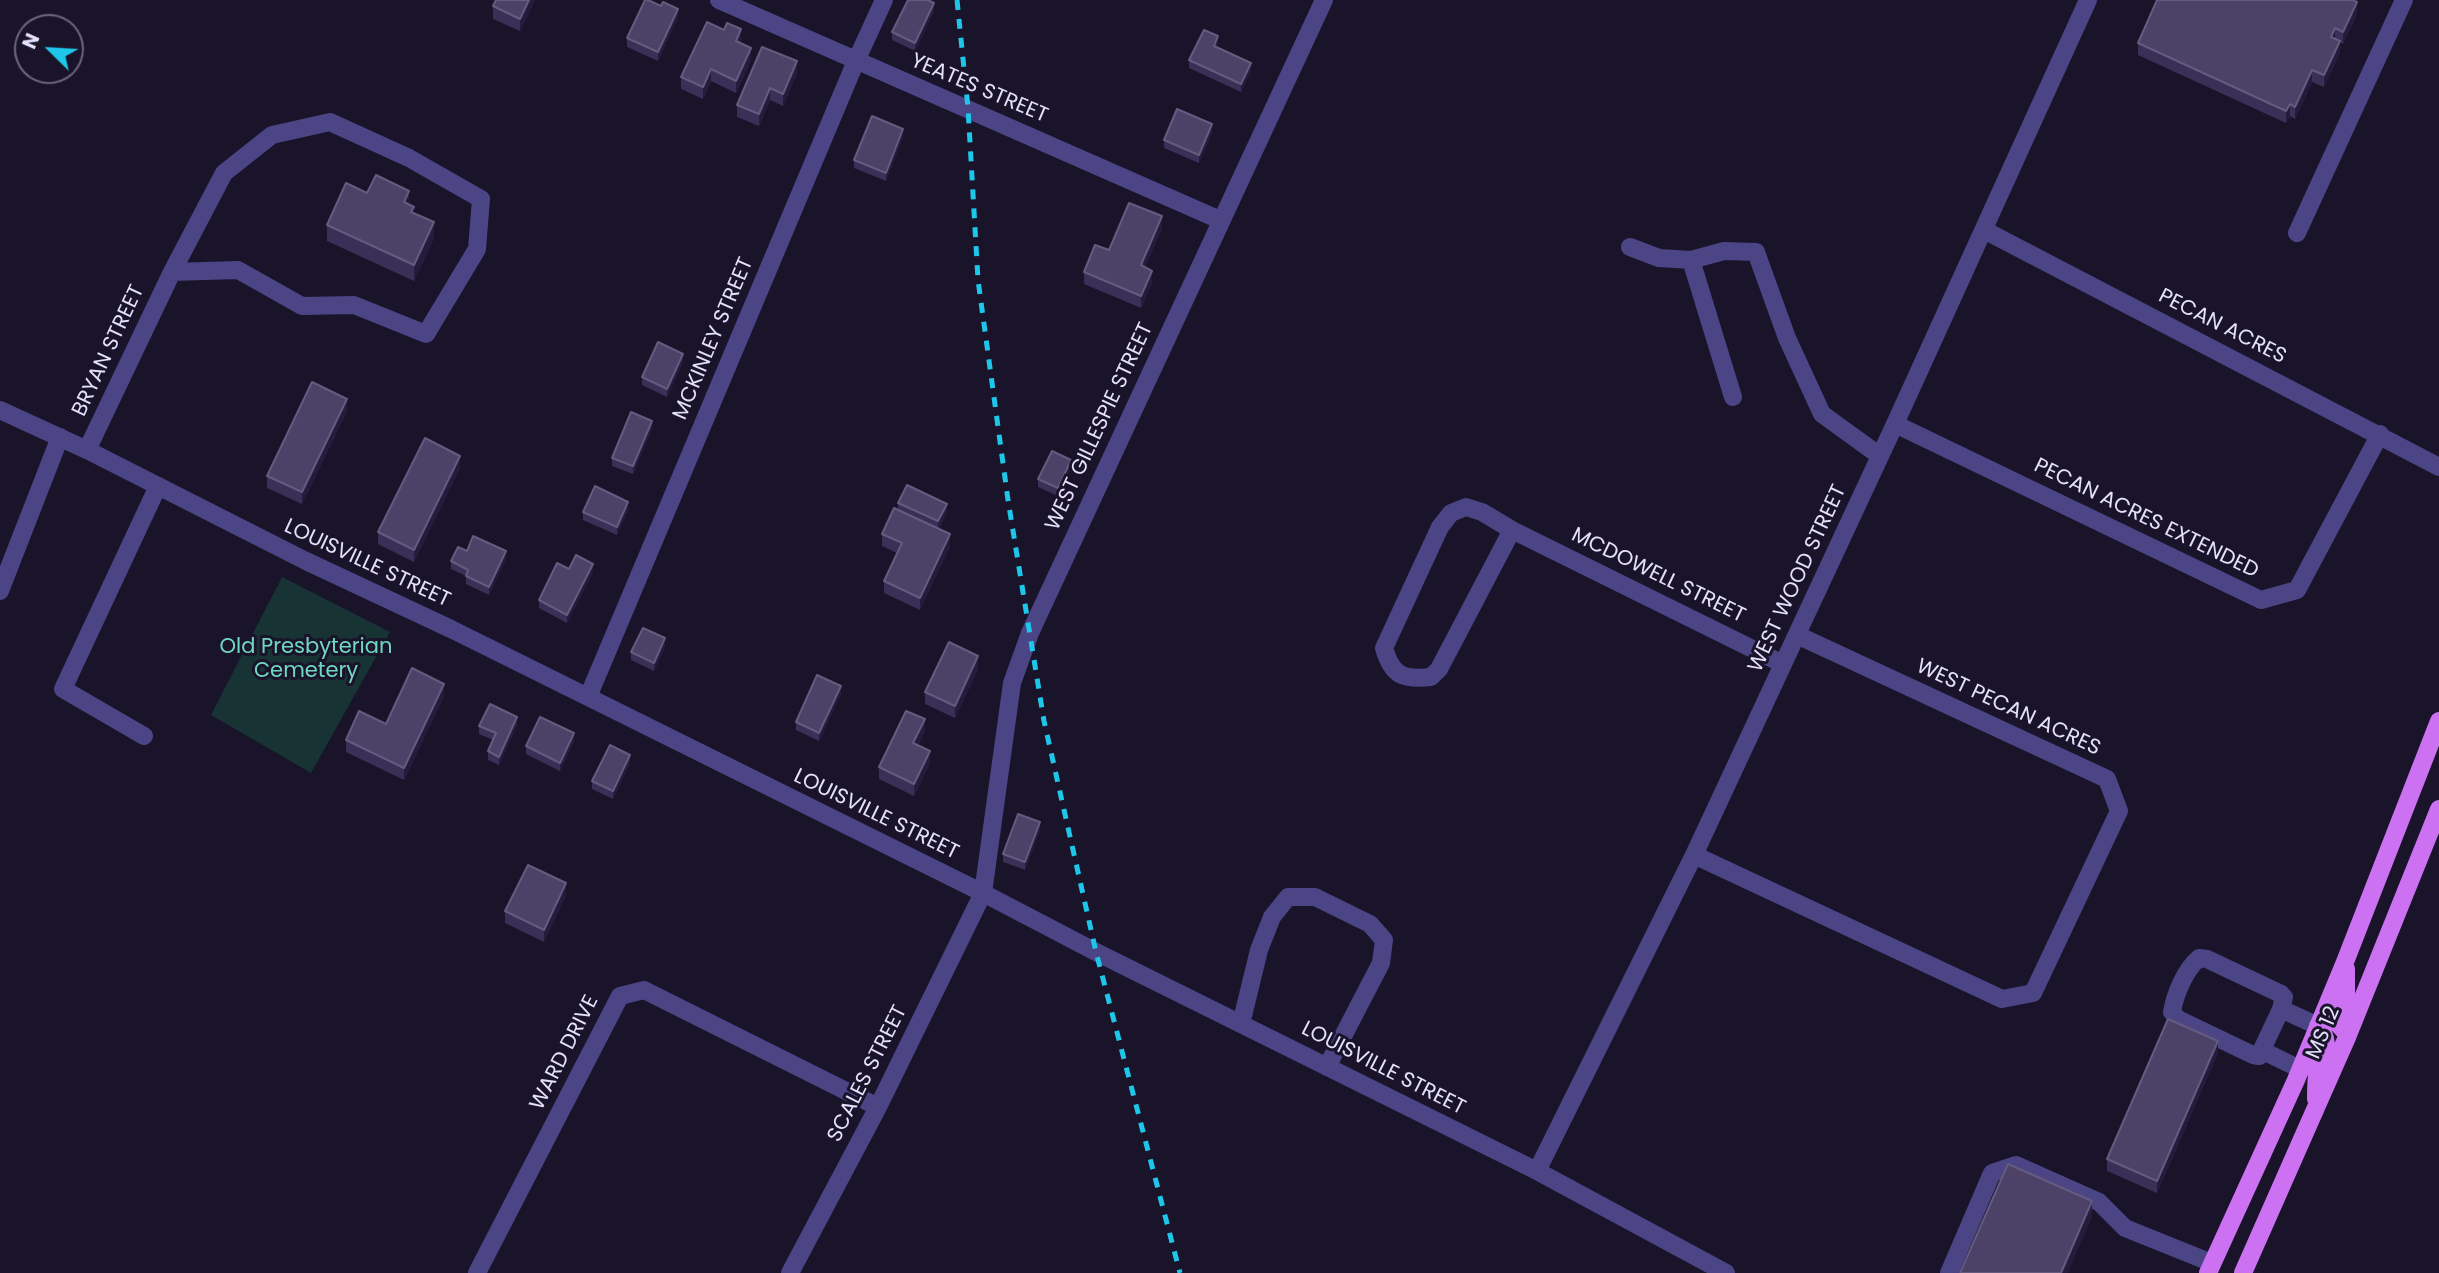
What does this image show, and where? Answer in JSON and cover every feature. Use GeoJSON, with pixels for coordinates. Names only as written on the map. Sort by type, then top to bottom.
{"type":"FeatureCollection","features":[{"type":"Feature","properties":{"kind":"main road","name":"MS 12"},"geometry":{"type":"LineString","coordinates":[[2210,1268],[2345,962],[2439,721]]}},
{"type":"Feature","properties":{"kind":"main road","name":"MS 12"},"geometry":{"type":"LineString","coordinates":[[2243,1273],[2348,1035],[2439,809]]}},
{"type":"Feature","properties":{"kind":"main road"},"geometry":{"type":"LineString","coordinates":[[2345,962],[2346,999],[2338,1024],[2348,1035]]}},
{"type":"Feature","properties":{"kind":"main road"},"geometry":{"type":"LineString","coordinates":[[2315,1109],[2318,1070],[2326,1048],[2325,1035],[2318,1026]]}},
{"type":"Feature","properties":{"kind":"street","name":"YEATES STREET"},"geometry":{"type":"LineString","coordinates":[[719,0],[1220,220]]}},
{"type":"Feature","properties":{"kind":"street","name":"MCKINLEY STREET"},"geometry":{"type":"LineString","coordinates":[[588,697],[884,0]]}},
{"type":"Feature","properties":{"kind":"street","name":"WEST GILLESPIE STREET"},"geometry":{"type":"LineString","coordinates":[[983,893],[1012,683],[1030,633],[1324,0]]}},
{"type":"Feature","properties":{"kind":"street","name":"WEST WOOD STREET"},"geometry":{"type":"LineString","coordinates":[[1537,1171],[1694,855],[1895,424],[2088,0]]}},
{"type":"Feature","properties":{"kind":"street"},"geometry":{"type":"LineString","coordinates":[[2297,233],[2404,0]]}},
{"type":"Feature","properties":{"kind":"street","name":"BRYAN STREET"},"geometry":{"type":"LineString","coordinates":[[87,450],[172,272],[224,173],[272,135],[330,122],[409,158],[481,199],[477,249],[426,334],[354,305],[302,306],[238,270],[172,272]]}},
{"type":"Feature","properties":{"kind":"street","name":"PECAN ACRES"},"geometry":{"type":"LineString","coordinates":[[1984,230],[2439,467]]}},
{"type":"Feature","properties":{"kind":"street"},"geometry":{"type":"LineString","coordinates":[[1630,247],[1659,258],[1690,260],[1724,251],[1756,252],[1787,338],[1822,414],[1880,456]]}},
{"type":"Feature","properties":{"kind":"street"},"geometry":{"type":"LineString","coordinates":[[1690,260],[1733,397]]}},
{"type":"Feature","properties":{"kind":"street","name":"LOUISVILLE STREET"},"geometry":{"type":"LineString","coordinates":[[0,410],[87,450],[306,561],[451,629],[983,893],[1537,1171],[1726,1273]]}},
{"type":"Feature","properties":{"kind":"street","name":"PECAN ACRES EXTENDED"},"geometry":{"type":"LineString","coordinates":[[1895,424],[2261,600],[2297,590],[2380,434]]}},
{"type":"Feature","properties":{"kind":"street"},"geometry":{"type":"LineString","coordinates":[[0,591],[60,437]]}},
{"type":"Feature","properties":{"kind":"street"},"geometry":{"type":"LineString","coordinates":[[144,736],[63,689],[158,486]]}},
{"type":"Feature","properties":{"kind":"street","name":"MCDOWELL STREET"},"geometry":{"type":"LineString","coordinates":[[1512,530],[1439,669],[1431,677],[1415,678],[1399,674],[1389,665],[1384,648],[1440,527],[1451,513],[1466,507],[1482,512],[1512,530],[1783,664]]}},
{"type":"Feature","properties":{"kind":"street","name":"WEST PECAN ACRES"},"geometry":{"type":"LineString","coordinates":[[1694,855],[2001,999],[2033,993],[2119,811],[2107,779],[1797,635]]}},
{"type":"Feature","properties":{"kind":"street","name":"SCALES STREET"},"geometry":{"type":"LineString","coordinates":[[790,1273],[878,1107],[983,893]]}},
{"type":"Feature","properties":{"kind":"street"},"geometry":{"type":"LineString","coordinates":[[1241,1024],[1259,950],[1272,917],[1288,897],[1315,897],[1370,924],[1384,940],[1381,962],[1327,1067]]}},
{"type":"Feature","properties":{"kind":"street"},"geometry":{"type":"LineString","coordinates":[[2199,958],[2207,959],[2281,994],[2284,998],[2281,1009],[2259,1056],[2178,1019],[2172,1012],[2173,1002],[2192,964],[2199,958]]}},
{"type":"Feature","properties":{"kind":"street","name":"WARD DRIVE"},"geometry":{"type":"LineString","coordinates":[[477,1273],[620,996],[644,990],[878,1107]]}},
{"type":"Feature","properties":{"kind":"street"},"geometry":{"type":"LineString","coordinates":[[2281,1009],[2318,1026]]}},
{"type":"Feature","properties":{"kind":"street"},"geometry":{"type":"LineString","coordinates":[[2263,1051],[2300,1069]]}},
{"type":"Feature","properties":{"kind":"street"},"geometry":{"type":"LineString","coordinates":[[1949,1273],[1992,1173],[2016,1165],[2099,1202],[2125,1228],[2210,1268]]}},
{"type":"Feature","properties":{"kind":"green space","name":"Old Presbyterian Cemetery"},"geometry":{"type":"Polygon","coordinates":[[[282,577],[390,632],[311,773],[211,715],[282,577]]]}},
{"type":"Feature","properties":{"kind":"building"},"geometry":{"type":"Polygon","coordinates":[[[496,0],[529,0],[520,19],[493,6],[496,0]]]}},
{"type":"Feature","properties":{"kind":"building"},"geometry":{"type":"Polygon","coordinates":[[[645,0],[661,6],[663,2],[678,9],[658,52],[627,38],[645,0]]]}},
{"type":"Feature","properties":{"kind":"building"},"geometry":{"type":"Polygon","coordinates":[[[908,0],[928,0],[934,3],[915,43],[892,32],[908,0]]]}},
{"type":"Feature","properties":{"kind":"building"},"geometry":{"type":"Polygon","coordinates":[[[2157,0],[2357,2],[2343,32],[2335,28],[2331,37],[2340,41],[2324,75],[2312,70],[2295,107],[2290,104],[2286,111],[2138,43],[2157,0]]]}},
{"type":"Feature","properties":{"kind":"building"},"geometry":{"type":"Polygon","coordinates":[[[707,22],[724,30],[727,23],[741,29],[736,41],[751,48],[736,81],[711,69],[703,87],[681,77],[707,22]]]}},
{"type":"Feature","properties":{"kind":"building"},"geometry":{"type":"Polygon","coordinates":[[[1204,30],[1218,36],[1214,46],[1251,63],[1241,84],[1189,60],[1204,30]]]}},
{"type":"Feature","properties":{"kind":"building"},"geometry":{"type":"Polygon","coordinates":[[[762,47],[797,61],[783,94],[770,88],[759,114],[737,105],[762,47]]]}},
{"type":"Feature","properties":{"kind":"building"},"geometry":{"type":"Polygon","coordinates":[[[1177,109],[1212,124],[1199,155],[1164,140],[1177,109]]]}},
{"type":"Feature","properties":{"kind":"building"},"geometry":{"type":"Polygon","coordinates":[[[872,116],[903,129],[886,173],[854,160],[872,116]]]}},
{"type":"Feature","properties":{"kind":"building"},"geometry":{"type":"Polygon","coordinates":[[[376,175],[409,191],[404,202],[414,207],[411,212],[434,222],[414,265],[327,225],[346,183],[367,193],[376,175]]]}},
{"type":"Feature","properties":{"kind":"building"},"geometry":{"type":"Polygon","coordinates":[[[1129,203],[1162,216],[1141,265],[1152,271],[1141,296],[1084,272],[1095,245],[1109,250],[1129,203]]]}},
{"type":"Feature","properties":{"kind":"building"},"geometry":{"type":"Polygon","coordinates":[[[658,342],[683,354],[667,389],[642,377],[658,342]]]}},
{"type":"Feature","properties":{"kind":"building"},"geometry":{"type":"Polygon","coordinates":[[[312,382],[347,399],[302,492],[267,476],[312,382]]]}},
{"type":"Feature","properties":{"kind":"building"},"geometry":{"type":"Polygon","coordinates":[[[631,412],[652,421],[633,466],[612,458],[631,412]]]}},
{"type":"Feature","properties":{"kind":"building"},"geometry":{"type":"Polygon","coordinates":[[[425,438],[460,456],[414,550],[378,532],[425,438]]]}},
{"type":"Feature","properties":{"kind":"building"},"geometry":{"type":"Polygon","coordinates":[[[1052,451],[1071,460],[1058,488],[1038,479],[1052,451]]]}},
{"type":"Feature","properties":{"kind":"building"},"geometry":{"type":"Polygon","coordinates":[[[907,485],[947,504],[938,521],[898,503],[907,485]]]}},
{"type":"Feature","properties":{"kind":"building"},"geometry":{"type":"Polygon","coordinates":[[[595,486],[628,502],[617,527],[583,512],[595,486]]]}},
{"type":"Feature","properties":{"kind":"building"},"geometry":{"type":"Polygon","coordinates":[[[894,508],[950,534],[920,598],[884,581],[902,543],[882,534],[894,508]]]}},
{"type":"Feature","properties":{"kind":"building"},"geometry":{"type":"Polygon","coordinates":[[[473,536],[506,551],[489,587],[466,576],[468,570],[451,561],[458,547],[467,551],[473,536]]]}},
{"type":"Feature","properties":{"kind":"building"},"geometry":{"type":"Polygon","coordinates":[[[576,555],[593,564],[567,615],[539,600],[557,563],[569,569],[576,555]]]}},
{"type":"Feature","properties":{"kind":"building"},"geometry":{"type":"Polygon","coordinates":[[[643,628],[665,638],[654,663],[631,652],[643,628]]]}},
{"type":"Feature","properties":{"kind":"building"},"geometry":{"type":"Polygon","coordinates":[[[949,642],[978,656],[955,706],[925,692],[949,642]]]}},
{"type":"Feature","properties":{"kind":"building"},"geometry":{"type":"Polygon","coordinates":[[[412,668],[444,684],[404,768],[346,740],[359,711],[386,724],[412,668]]]}},
{"type":"Feature","properties":{"kind":"building"},"geometry":{"type":"Polygon","coordinates":[[[817,675],[841,686],[819,733],[796,722],[817,675]]]}},
{"type":"Feature","properties":{"kind":"building"},"geometry":{"type":"Polygon","coordinates":[[[490,704],[517,717],[499,757],[488,751],[496,733],[479,726],[490,704]]]}},
{"type":"Feature","properties":{"kind":"building"},"geometry":{"type":"Polygon","coordinates":[[[906,711],[925,719],[913,743],[930,751],[914,784],[879,767],[906,711]]]}},
{"type":"Feature","properties":{"kind":"building"},"geometry":{"type":"Polygon","coordinates":[[[540,717],[574,733],[560,763],[526,746],[540,717]]]}},
{"type":"Feature","properties":{"kind":"building"},"geometry":{"type":"Polygon","coordinates":[[[610,745],[630,755],[613,791],[592,781],[610,745]]]}},
{"type":"Feature","properties":{"kind":"building"},"geometry":{"type":"Polygon","coordinates":[[[1018,814],[1040,822],[1025,862],[1003,854],[1018,814]]]}},
{"type":"Feature","properties":{"kind":"building"},"geometry":{"type":"Polygon","coordinates":[[[528,865],[566,883],[544,930],[505,911],[528,865]]]}},
{"type":"Feature","properties":{"kind":"building"},"geometry":{"type":"Polygon","coordinates":[[[2168,1019],[2218,1041],[2157,1181],[2107,1159],[2168,1019]]]}},
{"type":"Feature","properties":{"kind":"building"},"geometry":{"type":"Polygon","coordinates":[[[2008,1164],[2092,1201],[2061,1273],[1960,1273],[2008,1164]]]}},
{"type":"Feature","properties":{"kind":"railway"},"geometry":{"type":"LineString","coordinates":[[957,0],[968,108],[978,280],[1008,500],[1044,721],[1096,952],[1180,1273]]}}]}
